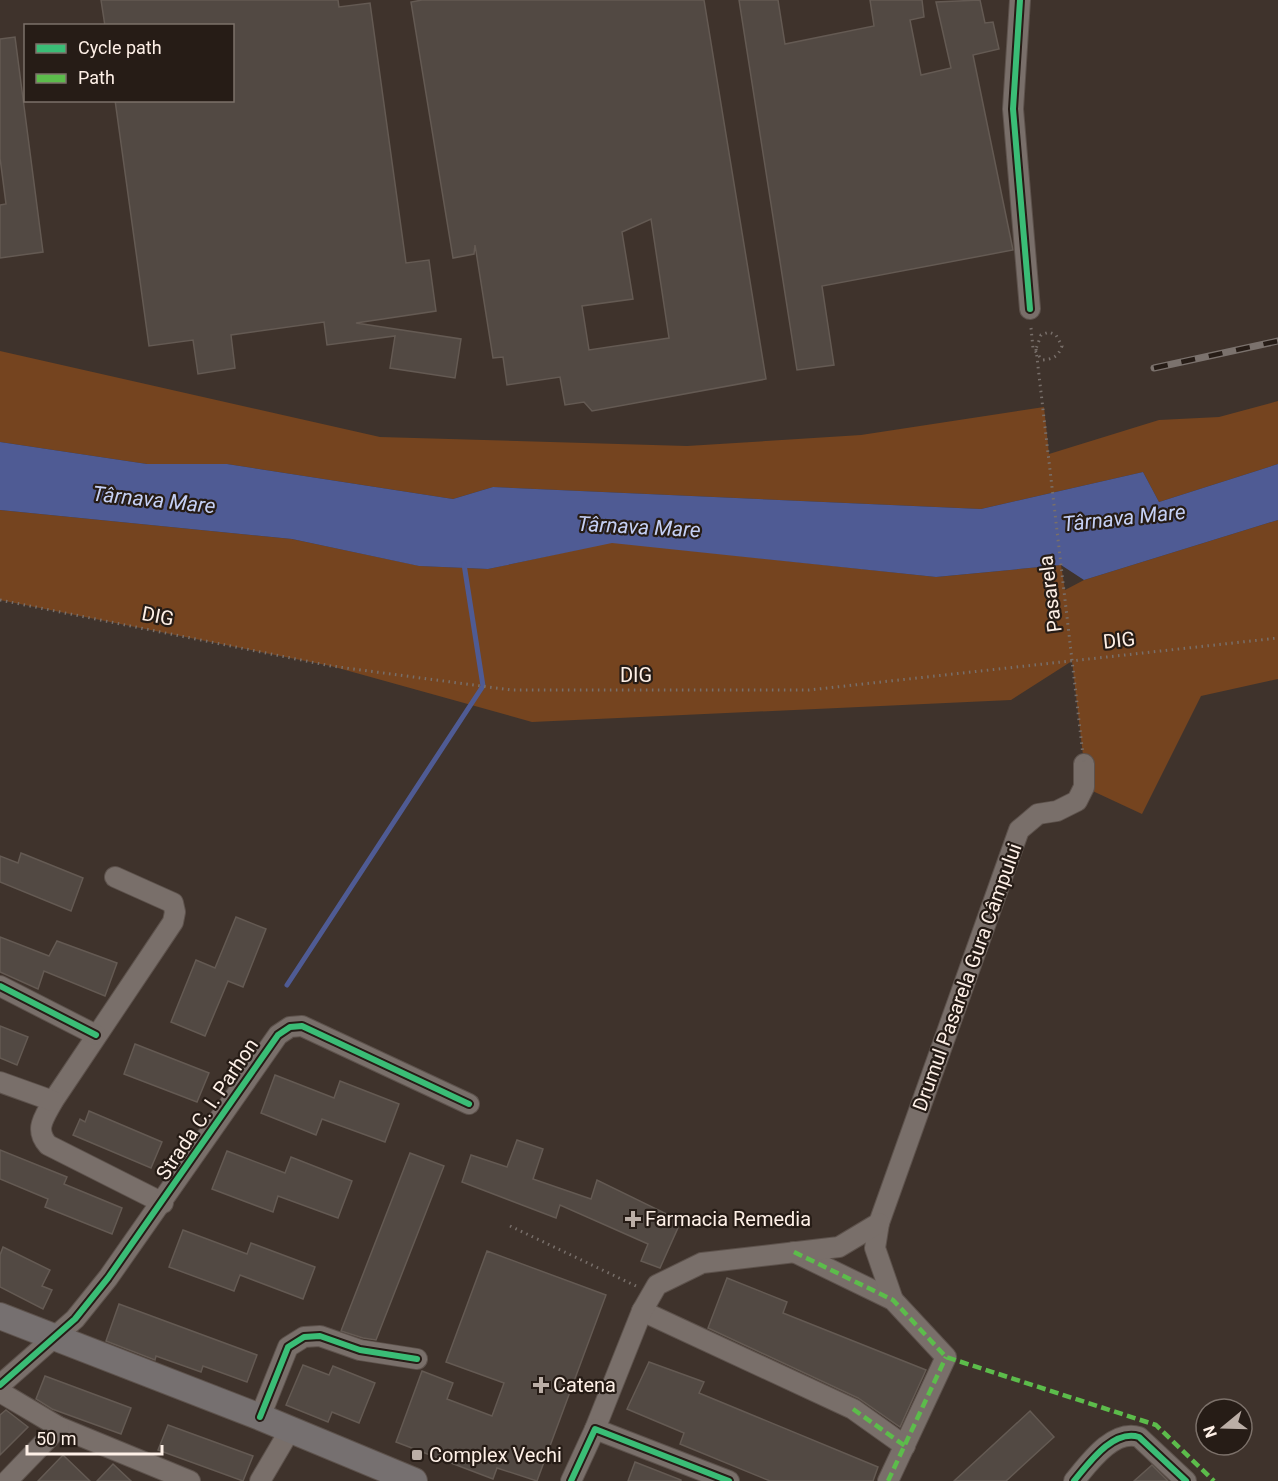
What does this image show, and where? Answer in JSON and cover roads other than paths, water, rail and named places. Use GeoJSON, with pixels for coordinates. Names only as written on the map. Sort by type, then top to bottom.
{"type":"FeatureCollection","features":[{"type":"Feature","properties":{"kind":"main road"},"geometry":{"type":"LineString","coordinates":[[0,1316],[54,1339],[260,1417],[414,1481]]}},
{"type":"Feature","properties":{"kind":"street"},"geometry":{"type":"LineString","coordinates":[[1020,0],[1013,109],[1030,309]]}},
{"type":"Feature","properties":{"kind":"street","name":"Drumul Pasarela Gura Câmpului"},"geometry":{"type":"LineString","coordinates":[[879,1223],[1019,830],[1038,814],[1057,811],[1077,801],[1084,786],[1084,764]]}},
{"type":"Feature","properties":{"kind":"street"},"geometry":{"type":"LineString","coordinates":[[115,877],[173,903],[176,912],[173,922],[53,1101],[40,1126],[41,1137],[48,1145],[163,1203]]}},
{"type":"Feature","properties":{"kind":"street"},"geometry":{"type":"LineString","coordinates":[[0,986],[96,1035]]}},
{"type":"Feature","properties":{"kind":"street","name":"Strada C. I. Parhon"},"geometry":{"type":"LineString","coordinates":[[0,1386],[54,1339],[108,1278],[163,1203],[278,1035],[290,1027],[302,1026],[469,1104]]}},
{"type":"Feature","properties":{"kind":"street"},"geometry":{"type":"LineString","coordinates":[[0,1082],[53,1101]]}},
{"type":"Feature","properties":{"kind":"street"},"geometry":{"type":"LineString","coordinates":[[572,1481],[642,1311],[657,1285],[702,1263],[839,1248],[879,1223]]}},
{"type":"Feature","properties":{"kind":"street"},"geometry":{"type":"LineString","coordinates":[[879,1223],[875,1248],[893,1300]]}},
{"type":"Feature","properties":{"kind":"street"},"geometry":{"type":"LineString","coordinates":[[794,1252],[893,1300],[946,1357],[888,1481]]}},
{"type":"Feature","properties":{"kind":"street"},"geometry":{"type":"LineString","coordinates":[[642,1311],[853,1409],[905,1446]]}},
{"type":"Feature","properties":{"kind":"street"},"geometry":{"type":"LineString","coordinates":[[260,1417],[288,1347],[304,1337],[320,1336],[360,1350],[417,1359]]}},
{"type":"Feature","properties":{"kind":"street"},"geometry":{"type":"LineString","coordinates":[[0,1392],[59,1427],[190,1481]]}},
{"type":"Feature","properties":{"kind":"street"},"geometry":{"type":"LineString","coordinates":[[7,1481],[59,1427]]}},
{"type":"Feature","properties":{"kind":"street"},"geometry":{"type":"LineString","coordinates":[[595,1429],[729,1481]]}},
{"type":"Feature","properties":{"kind":"street"},"geometry":{"type":"LineString","coordinates":[[260,1481],[290,1430]]}},
{"type":"Feature","properties":{"kind":"street"},"geometry":{"type":"LineString","coordinates":[[1074,1481],[1095,1456],[1117,1439],[1131,1435],[1139,1437],[1186,1481]]}},
{"type":"Feature","properties":{"kind":"water","name":"Târnava Mare"},"geometry":{"type":"Polygon","coordinates":[[[0,442],[147,464],[227,464],[453,499],[493,487],[981,509],[1143,472],[1159,502],[1278,464],[1278,520],[1084,580],[1061,565],[936,577],[612,543],[488,569],[419,566],[292,539],[0,510],[0,442]]]}},
{"type":"Feature","properties":{"kind":"waterway"},"geometry":{"type":"LineString","coordinates":[[287,985],[483,686],[464,564]]}},
{"type":"Feature","properties":{"kind":"railway"},"geometry":{"type":"LineString","coordinates":[[1154,368],[1278,341]]}},
{"type":"Feature","properties":{"kind":"place","name":"Farmacia Remedia"},"geometry":{"type":"Point","coordinates":[633,1219]}},
{"type":"Feature","properties":{"kind":"place","name":"Catena"},"geometry":{"type":"Point","coordinates":[541,1385]}},
{"type":"Feature","properties":{"kind":"place","name":"Complex Vechi"},"geometry":{"type":"Point","coordinates":[417,1455]}}]}
